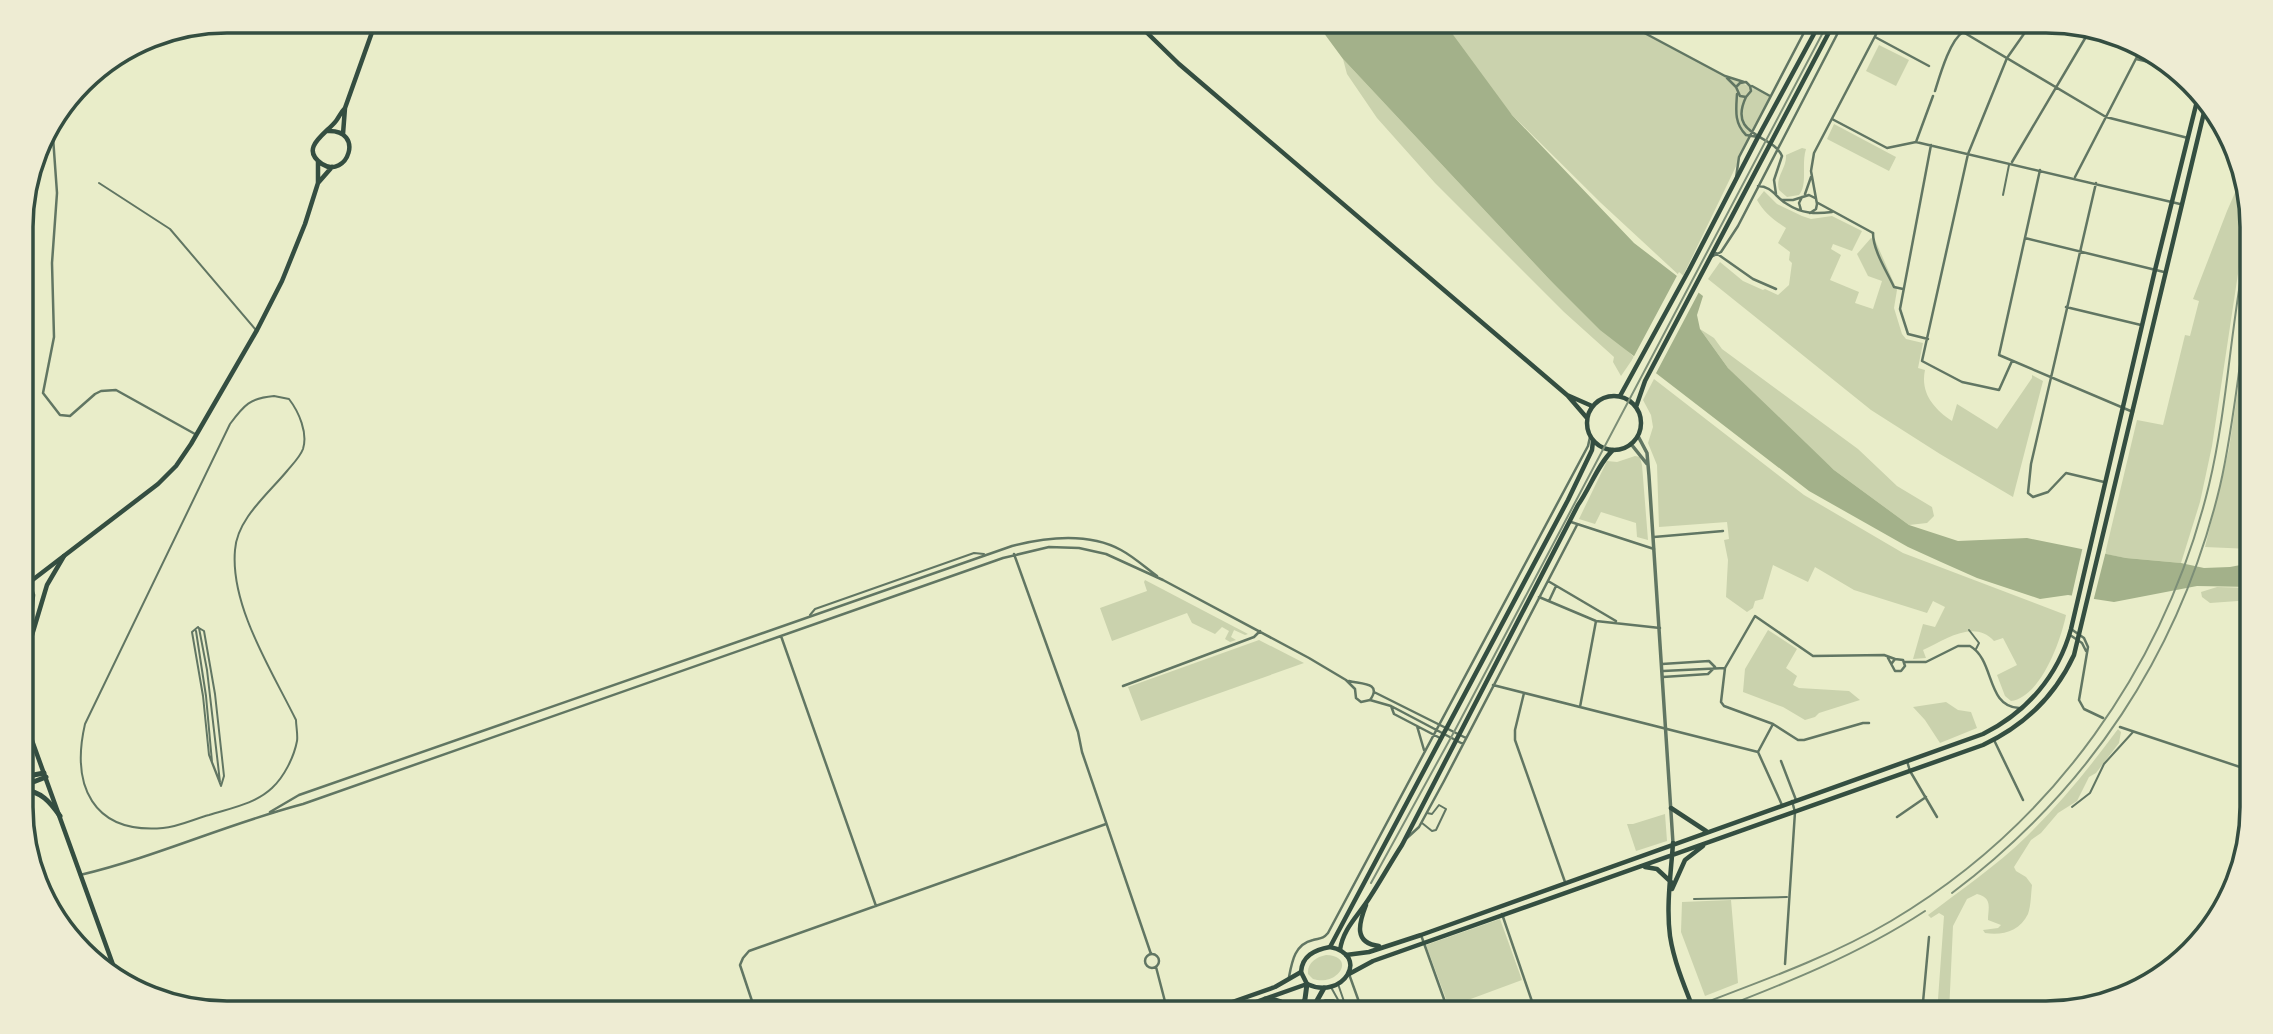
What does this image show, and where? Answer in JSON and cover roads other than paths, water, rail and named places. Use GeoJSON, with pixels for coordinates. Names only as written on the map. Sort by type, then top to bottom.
{"type":"FeatureCollection","features":[{"type":"Feature","properties":{"kind":"highway"},"geometry":{"type":"LineString","coordinates":[[33,776],[45,775]]}},
{"type":"Feature","properties":{"kind":"highway"},"geometry":{"type":"LineString","coordinates":[[33,782],[45,775]]}},
{"type":"Feature","properties":{"kind":"highway"},"geometry":{"type":"LineString","coordinates":[[33,792],[45,798],[60,816]]}},
{"type":"Feature","properties":{"kind":"highway"},"geometry":{"type":"LineString","coordinates":[[1304,1000],[1307,984]]}},
{"type":"Feature","properties":{"kind":"highway"},"geometry":{"type":"LineString","coordinates":[[1319,1000],[1327,988]]}},
{"type":"Feature","properties":{"kind":"highway"},"geometry":{"type":"LineString","coordinates":[[1265,999],[1279,1000]]}},
{"type":"Feature","properties":{"kind":"main road"},"geometry":{"type":"LineString","coordinates":[[1148,33],[1185,69],[1567,395],[1587,418]]}},
{"type":"Feature","properties":{"kind":"main road"},"geometry":{"type":"LineString","coordinates":[[1620,396],[1814,33]]}},
{"type":"Feature","properties":{"kind":"main road"},"geometry":{"type":"LineString","coordinates":[[1636,407],[1645,381],[1829,33]]}},
{"type":"Feature","properties":{"kind":"main road"},"geometry":{"type":"LineString","coordinates":[[343,135],[345,108],[371,34]]}},
{"type":"Feature","properties":{"kind":"main road"},"geometry":{"type":"LineString","coordinates":[[1346,955],[1387,946],[1983,734],[2008,721],[2023,708],[2050,678],[2071,632],[2196,105]]}},
{"type":"Feature","properties":{"kind":"main road"},"geometry":{"type":"LineString","coordinates":[[33,579],[158,484],[176,466],[257,330],[282,281],[318,183],[318,160],[314,146],[320,135],[327,131],[345,108]]}},
{"type":"Feature","properties":{"kind":"main road"},"geometry":{"type":"LineString","coordinates":[[1261,1000],[1307,984],[1327,988],[1338,984],[1366,964],[1910,771],[1994,740],[2021,723],[2046,698],[2069,667],[2078,641],[2204,114]]}},
{"type":"Feature","properties":{"kind":"main road"},"geometry":{"type":"LineString","coordinates":[[318,183],[332,167],[342,164],[349,155],[349,144],[343,135],[327,131]]}},
{"type":"Feature","properties":{"kind":"main road"},"geometry":{"type":"LineString","coordinates":[[318,160],[332,167]]}},
{"type":"Feature","properties":{"kind":"main road"},"geometry":{"type":"LineString","coordinates":[[1567,395],[1592,406]]}},
{"type":"Feature","properties":{"kind":"main road"},"geometry":{"type":"LineString","coordinates":[[1330,947],[1568,500],[1592,450],[1587,418],[1592,406],[1604,397],[1620,396],[1636,407],[1641,421],[1638,436],[1631,444],[1613,450],[1604,448],[1592,439]]}},
{"type":"Feature","properties":{"kind":"main road"},"geometry":{"type":"LineString","coordinates":[[1340,950],[1346,930],[1369,899],[1402,845],[1570,522],[1605,458],[1613,450]]}},
{"type":"Feature","properties":{"kind":"main road"},"geometry":{"type":"LineString","coordinates":[[33,632],[47,586],[64,555]]}},
{"type":"Feature","properties":{"kind":"main road"},"geometry":{"type":"LineString","coordinates":[[33,743],[112,963]]}},
{"type":"Feature","properties":{"kind":"main road"},"geometry":{"type":"LineString","coordinates":[[1671,808],[1707,832]]}},
{"type":"Feature","properties":{"kind":"main road"},"geometry":{"type":"LineString","coordinates":[[1670,893],[1685,860],[1711,841]]}},
{"type":"Feature","properties":{"kind":"main road"},"geometry":{"type":"LineString","coordinates":[[1673,844],[1670,937],[1675,960],[1690,1000]]}},
{"type":"Feature","properties":{"kind":"main road"},"geometry":{"type":"LineString","coordinates":[[1637,867],[1654,867],[1671,882]]}},
{"type":"Feature","properties":{"kind":"main road"},"geometry":{"type":"LineString","coordinates":[[1369,899],[1360,923],[1360,933],[1371,945],[1387,946]]}},
{"type":"Feature","properties":{"kind":"main road"},"geometry":{"type":"LineString","coordinates":[[1307,984],[1301,972],[1304,961],[1314,951],[1330,947],[1346,955],[1350,965],[1349,974]]}},
{"type":"Feature","properties":{"kind":"main road"},"geometry":{"type":"LineString","coordinates":[[1237,1000],[1275,987],[1301,972]]}},
{"type":"Feature","properties":{"kind":"street"},"geometry":{"type":"LineString","coordinates":[[1645,33],[1725,76],[1744,82],[1770,96]]}},
{"type":"Feature","properties":{"kind":"street"},"geometry":{"type":"LineString","coordinates":[[1736,181],[1739,156],[1804,33]]}},
{"type":"Feature","properties":{"kind":"street"},"geometry":{"type":"LineString","coordinates":[[1715,252],[1721,252],[1738,226],[1838,33]]}},
{"type":"Feature","properties":{"kind":"street"},"geometry":{"type":"LineString","coordinates":[[1810,213],[1816,209],[1817,201],[1812,174],[1814,153],[1877,33]]}},
{"type":"Feature","properties":{"kind":"street"},"geometry":{"type":"LineString","coordinates":[[1934,91],[1947,57],[1960,33]]}},
{"type":"Feature","properties":{"kind":"street"},"geometry":{"type":"LineString","coordinates":[[1965,33],[2106,117],[2188,138]]}},
{"type":"Feature","properties":{"kind":"street"},"geometry":{"type":"LineString","coordinates":[[2012,361],[1999,390],[1962,382],[1922,361],[1968,154],[2007,58],[2025,33]]}},
{"type":"Feature","properties":{"kind":"street"},"geometry":{"type":"LineString","coordinates":[[1875,37],[1929,66]]}},
{"type":"Feature","properties":{"kind":"street"},"geometry":{"type":"LineString","coordinates":[[2010,164],[2086,37]]}},
{"type":"Feature","properties":{"kind":"street"},"geometry":{"type":"LineString","coordinates":[[2074,178],[2137,56]]}},
{"type":"Feature","properties":{"kind":"street"},"geometry":{"type":"LineString","coordinates":[[2136,59],[2147,61]]}},
{"type":"Feature","properties":{"kind":"street"},"geometry":{"type":"LineString","coordinates":[[1725,76],[1737,88],[1737,121],[1742,132],[1749,137],[1758,137]]}},
{"type":"Feature","properties":{"kind":"street"},"geometry":{"type":"LineString","coordinates":[[1737,88],[1744,82]]}},
{"type":"Feature","properties":{"kind":"street"},"geometry":{"type":"LineString","coordinates":[[1750,86],[1750,93],[1743,103],[1742,119],[1751,132],[1777,148],[1782,158],[1774,180],[1776,194]]}},
{"type":"Feature","properties":{"kind":"street"},"geometry":{"type":"LineString","coordinates":[[1737,93],[1746,97]]}},
{"type":"Feature","properties":{"kind":"street"},"geometry":{"type":"LineString","coordinates":[[1916,142],[1933,96]]}},
{"type":"Feature","properties":{"kind":"street"},"geometry":{"type":"LineString","coordinates":[[1832,119],[1887,148],[1916,142],[2182,204]]}},
{"type":"Feature","properties":{"kind":"street"},"geometry":{"type":"LineString","coordinates":[[53,141],[57,193],[52,253],[54,337],[43,386],[44,397],[60,415],[70,416],[101,391],[116,390],[196,434]]}},
{"type":"Feature","properties":{"kind":"street"},"geometry":{"type":"LineString","coordinates":[[1928,339],[1908,334],[1900,309],[1931,145]]}},
{"type":"Feature","properties":{"kind":"street"},"geometry":{"type":"LineString","coordinates":[[2040,170],[1998,355],[2133,412]]}},
{"type":"Feature","properties":{"kind":"street"},"geometry":{"type":"LineString","coordinates":[[1801,210],[1799,203],[1812,174]]}},
{"type":"Feature","properties":{"kind":"street"},"geometry":{"type":"LineString","coordinates":[[2096,183],[2066,307],[2028,486],[2029,495],[2038,496],[2048,492],[2066,473],[2107,482]]}},
{"type":"Feature","properties":{"kind":"street"},"geometry":{"type":"LineString","coordinates":[[1758,186],[1767,187],[1791,207],[1810,213],[1832,212]]}},
{"type":"Feature","properties":{"kind":"street"},"geometry":{"type":"LineString","coordinates":[[1779,198],[1791,201],[1811,195],[1832,212],[1873,233],[1873,244],[1894,287],[1903,289]]}},
{"type":"Feature","properties":{"kind":"street"},"geometry":{"type":"LineString","coordinates":[[2025,238],[2166,272]]}},
{"type":"Feature","properties":{"kind":"street"},"geometry":{"type":"LineString","coordinates":[[1715,252],[1753,279],[1776,289]]}},
{"type":"Feature","properties":{"kind":"street"},"geometry":{"type":"LineString","coordinates":[[2066,307],[2143,326]]}},
{"type":"Feature","properties":{"kind":"street"},"geometry":{"type":"LineString","coordinates":[[1638,436],[1647,453],[1673,844]]}},
{"type":"Feature","properties":{"kind":"street"},"geometry":{"type":"LineString","coordinates":[[1288,979],[1295,954],[1306,942],[1327,935],[1592,439]]}},
{"type":"Feature","properties":{"kind":"street"},"geometry":{"type":"LineString","coordinates":[[1631,444],[1643,457],[1648,468]]}},
{"type":"Feature","properties":{"kind":"street"},"geometry":{"type":"LineString","coordinates":[[1570,522],[1654,549]]}},
{"type":"Feature","properties":{"kind":"street"},"geometry":{"type":"LineString","coordinates":[[1402,845],[1421,823],[1577,525]]}},
{"type":"Feature","properties":{"kind":"street"},"geometry":{"type":"LineString","coordinates":[[1654,537],[1723,531]]}},
{"type":"Feature","properties":{"kind":"street"},"geometry":{"type":"LineString","coordinates":[[267,813],[299,795],[923,574],[1028,541],[1061,537],[1095,541],[1122,551],[1163,580]]}},
{"type":"Feature","properties":{"kind":"street"},"geometry":{"type":"LineString","coordinates":[[80,875],[126,864],[267,813],[303,804],[1014,554],[1049,547],[1079,548],[1106,554],[1163,580],[1346,680],[1369,684],[1374,692],[1466,738]]}},
{"type":"Feature","properties":{"kind":"street"},"geometry":{"type":"LineString","coordinates":[[1014,554],[1078,732],[1082,752],[1151,954],[1158,957],[1159,963],[1156,967],[1166,999]]}},
{"type":"Feature","properties":{"kind":"street"},"geometry":{"type":"LineString","coordinates":[[1548,581],[1619,622]]}},
{"type":"Feature","properties":{"kind":"street"},"geometry":{"type":"LineString","coordinates":[[1549,601],[1556,586]]}},
{"type":"Feature","properties":{"kind":"street"},"geometry":{"type":"LineString","coordinates":[[1539,597],[1596,621],[1660,628]]}},
{"type":"Feature","properties":{"kind":"street"},"geometry":{"type":"LineString","coordinates":[[828,609],[831,618]]}},
{"type":"Feature","properties":{"kind":"street"},"geometry":{"type":"LineString","coordinates":[[1869,723],[1801,740],[1773,724],[1722,705],[1725,668],[1755,615],[1813,656],[1887,657],[1905,662],[1926,662],[1962,645],[1970,646],[1976,650],[2001,701],[2009,707],[2023,708]]}},
{"type":"Feature","properties":{"kind":"street"},"geometry":{"type":"LineString","coordinates":[[1580,707],[1596,621]]}},
{"type":"Feature","properties":{"kind":"street"},"geometry":{"type":"LineString","coordinates":[[1517,624],[1523,627]]}},
{"type":"Feature","properties":{"kind":"street"},"geometry":{"type":"LineString","coordinates":[[1123,686],[1254,637],[1259,631]]}},
{"type":"Feature","properties":{"kind":"street"},"geometry":{"type":"LineString","coordinates":[[2071,632],[2080,634],[2086,640],[2087,651],[2079,700],[2084,709],[2103,718]]}},
{"type":"Feature","properties":{"kind":"street"},"geometry":{"type":"LineString","coordinates":[[2071,632],[2087,651]]}},
{"type":"Feature","properties":{"kind":"street"},"geometry":{"type":"LineString","coordinates":[[781,636],[876,906]]}},
{"type":"Feature","properties":{"kind":"street"},"geometry":{"type":"LineString","coordinates":[[1887,657],[1893,670],[1899,672],[1904,668],[1905,662]]}},
{"type":"Feature","properties":{"kind":"street"},"geometry":{"type":"LineString","coordinates":[[1892,663],[1895,659]]}},
{"type":"Feature","properties":{"kind":"street"},"geometry":{"type":"LineString","coordinates":[[1662,664],[1709,661],[1716,667]]}},
{"type":"Feature","properties":{"kind":"street"},"geometry":{"type":"LineString","coordinates":[[1663,677],[1709,674],[1716,667]]}},
{"type":"Feature","properties":{"kind":"street"},"geometry":{"type":"LineString","coordinates":[[1663,671],[1725,668]]}},
{"type":"Feature","properties":{"kind":"street"},"geometry":{"type":"LineString","coordinates":[[1346,680],[1355,689]]}},
{"type":"Feature","properties":{"kind":"street"},"geometry":{"type":"LineString","coordinates":[[1359,684],[1355,689],[1358,701],[1370,700],[1391,706],[1437,730],[1441,736]]}},
{"type":"Feature","properties":{"kind":"street"},"geometry":{"type":"LineString","coordinates":[[1493,685],[1758,752]]}},
{"type":"Feature","properties":{"kind":"street"},"geometry":{"type":"LineString","coordinates":[[1370,700],[1374,692]]}},
{"type":"Feature","properties":{"kind":"street"},"geometry":{"type":"LineString","coordinates":[[1524,693],[1515,740],[1565,882]]}},
{"type":"Feature","properties":{"kind":"street"},"geometry":{"type":"LineString","coordinates":[[1391,706],[1394,714],[1434,735],[1462,744]]}},
{"type":"Feature","properties":{"kind":"street"},"geometry":{"type":"LineString","coordinates":[[1758,752],[1773,724]]}},
{"type":"Feature","properties":{"kind":"street"},"geometry":{"type":"LineString","coordinates":[[1417,726],[1425,751]]}},
{"type":"Feature","properties":{"kind":"street"},"geometry":{"type":"LineString","coordinates":[[2120,726],[2240,767]]}},
{"type":"Feature","properties":{"kind":"street"},"geometry":{"type":"LineString","coordinates":[[481,731],[485,740]]}},
{"type":"Feature","properties":{"kind":"street"},"geometry":{"type":"LineString","coordinates":[[1994,740],[2023,800]]}},
{"type":"Feature","properties":{"kind":"street"},"geometry":{"type":"LineString","coordinates":[[430,749],[433,758]]}},
{"type":"Feature","properties":{"kind":"street"},"geometry":{"type":"LineString","coordinates":[[1758,752],[1782,805]]}},
{"type":"Feature","properties":{"kind":"street"},"geometry":{"type":"LineString","coordinates":[[1781,761],[1795,812],[1785,964]]}},
{"type":"Feature","properties":{"kind":"street"},"geometry":{"type":"LineString","coordinates":[[1907,761],[1937,817]]}},
{"type":"Feature","properties":{"kind":"street"},"geometry":{"type":"LineString","coordinates":[[1897,817],[1926,797]]}},
{"type":"Feature","properties":{"kind":"street"},"geometry":{"type":"LineString","coordinates":[[752,1001],[740,965],[747,953],[1106,824]]}},
{"type":"Feature","properties":{"kind":"street"},"geometry":{"type":"LineString","coordinates":[[1362,870],[1369,873]]}},
{"type":"Feature","properties":{"kind":"street"},"geometry":{"type":"LineString","coordinates":[[1502,914],[1532,1000]]}},
{"type":"Feature","properties":{"kind":"street"},"geometry":{"type":"LineString","coordinates":[[1420,934],[1445,1000]]}},
{"type":"Feature","properties":{"kind":"street"},"geometry":{"type":"LineString","coordinates":[[1923,1000],[1928,937]]}},
{"type":"Feature","properties":{"kind":"street"},"geometry":{"type":"LineString","coordinates":[[1151,954],[1146,958],[1146,964],[1151,968],[1156,967]]}},
{"type":"Feature","properties":{"kind":"street"},"geometry":{"type":"LineString","coordinates":[[1295,954],[1304,961]]}},
{"type":"Feature","properties":{"kind":"street"},"geometry":{"type":"LineString","coordinates":[[1349,974],[1358,1000]]}},
{"type":"Feature","properties":{"kind":"lane"},"geometry":{"type":"LineString","coordinates":[[2003,195],[2010,164]]}},
{"type":"Feature","properties":{"kind":"lane"},"geometry":{"type":"LineString","coordinates":[[99,183],[170,229],[257,330]]}},
{"type":"Feature","properties":{"kind":"lane"},"geometry":{"type":"LineString","coordinates":[[274,396],[289,399],[297,410],[303,430],[303,449],[245,520],[235,547],[234,572],[240,602],[296,720],[298,740],[284,774],[272,788],[250,802],[166,828],[126,826],[109,818],[95,806],[83,783],[79,763],[81,743],[89,715],[222,441],[242,408],[258,398],[274,396]]}},
{"type":"Feature","properties":{"kind":"lane"},"geometry":{"type":"LineString","coordinates":[[809,616],[815,608],[923,574]]}},
{"type":"Feature","properties":{"kind":"lane"},"geometry":{"type":"LineString","coordinates":[[198,627],[204,631],[212,670],[224,776],[221,786]]}},
{"type":"Feature","properties":{"kind":"lane"},"geometry":{"type":"LineString","coordinates":[[198,627],[195,630],[206,696],[212,762],[221,786]]}},
{"type":"Feature","properties":{"kind":"lane"},"geometry":{"type":"LineString","coordinates":[[198,627],[191,632],[203,696],[209,755],[221,786]]}},
{"type":"Feature","properties":{"kind":"lane"},"geometry":{"type":"LineString","coordinates":[[1969,630],[1979,643],[1976,650]]}},
{"type":"Feature","properties":{"kind":"lane"},"geometry":{"type":"LineString","coordinates":[[2072,807],[2090,793],[2104,764],[2134,731]]}},
{"type":"Feature","properties":{"kind":"lane"},"geometry":{"type":"LineString","coordinates":[[1421,823],[1436,831],[1446,809],[1439,805],[1432,814],[1426,813]]}},
{"type":"Feature","properties":{"kind":"lane"},"geometry":{"type":"LineString","coordinates":[[1694,899],[1789,897]]}},
{"type":"Feature","properties":{"kind":"lane"},"geometry":{"type":"LineString","coordinates":[[1338,984],[1344,1000]]}},
{"type":"Feature","properties":{"kind":"lane"},"geometry":{"type":"LineString","coordinates":[[1327,988],[1339,1000]]}},
{"type":"Feature","properties":{"kind":"tram line"},"geometry":{"type":"LineString","coordinates":[[1371,883],[1454,732],[1823,33]]}},
{"type":"Feature","properties":{"kind":"railway"},"geometry":{"type":"LineString","coordinates":[[1711,1000],[1840,948],[1891,921],[1949,882],[2003,838],[2051,789],[2094,735],[2132,677],[2164,616],[2189,552],[2216,453],[2240,282]]}},
{"type":"Feature","properties":{"kind":"railway"},"geometry":{"type":"LineString","coordinates":[[1952,893],[2001,853],[2046,810],[2086,763],[2122,714],[2153,661],[2180,606],[2203,547],[2230,437],[2240,366]]}},
{"type":"Feature","properties":{"kind":"railway"},"geometry":{"type":"LineString","coordinates":[[1742,1000],[1847,955],[1925,911]]}}]}
